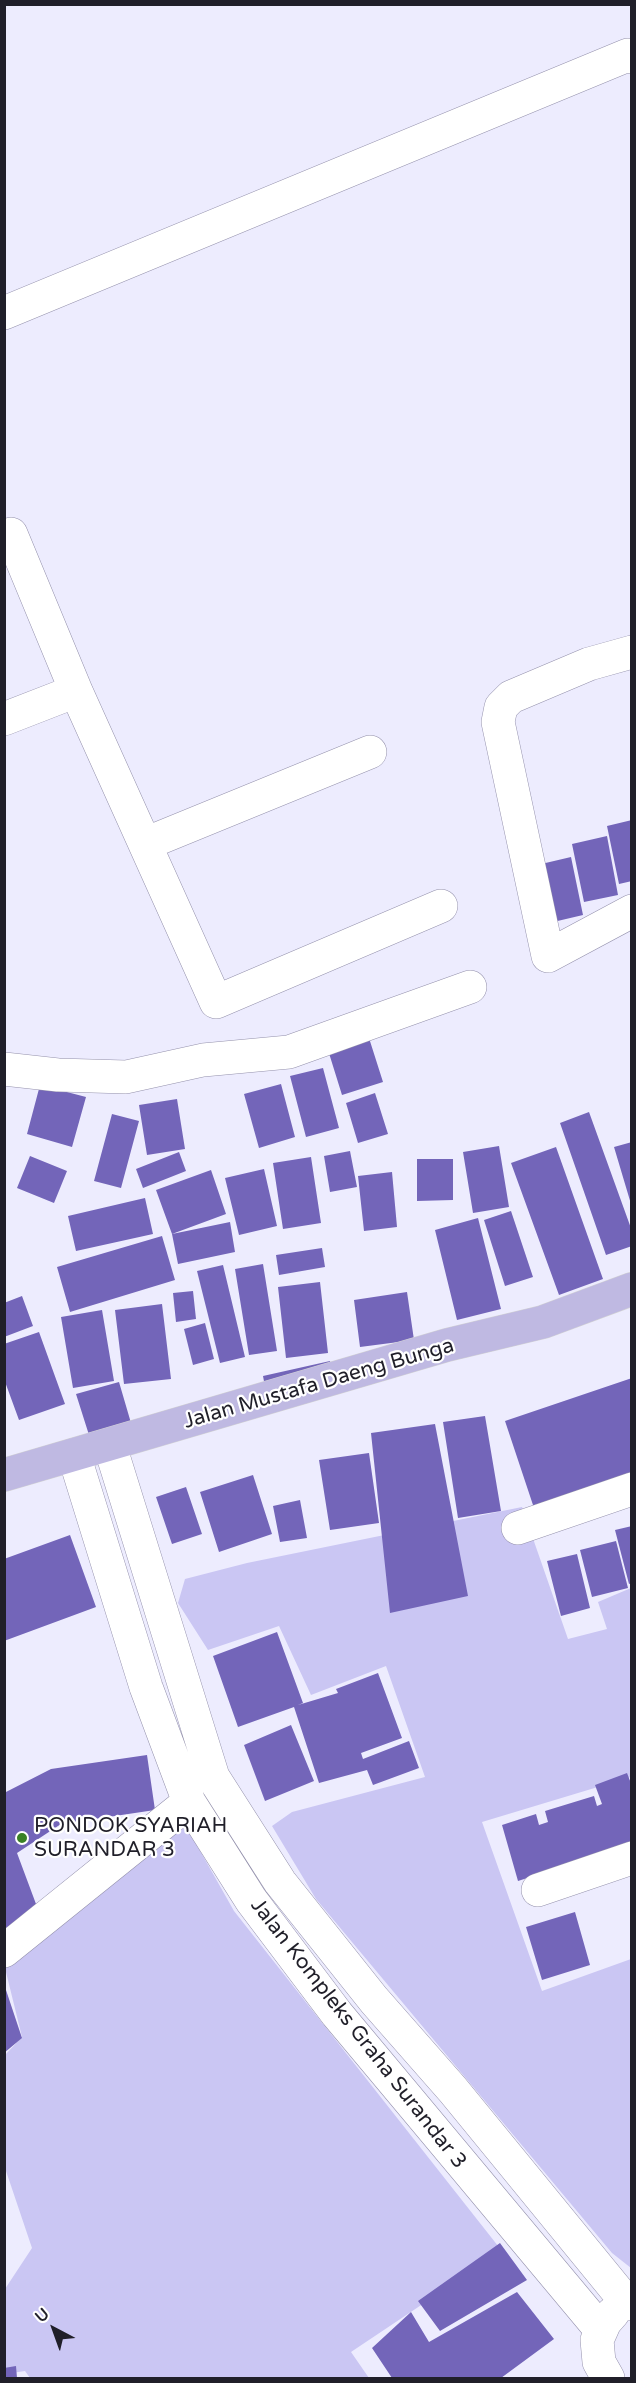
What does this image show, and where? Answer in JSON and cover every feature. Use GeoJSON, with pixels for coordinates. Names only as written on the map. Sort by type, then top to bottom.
{"type":"FeatureCollection","features":[{"type":"Feature","properties":{"kind":"main road","name":"Jalan Mustafa Daeng Bunga"},"geometry":{"type":"LineString","coordinates":[[4,1475],[110,1446],[447,1345],[543,1322],[632,1289]]}},
{"type":"Feature","properties":{"kind":"street"},"geometry":{"type":"LineString","coordinates":[[4,313],[628,55],[632,57]]}},
{"type":"Feature","properties":{"kind":"street"},"geometry":{"type":"LineString","coordinates":[[4,536],[11,534],[76,691],[216,1002],[441,906]]}},
{"type":"Feature","properties":{"kind":"street"},"geometry":{"type":"LineString","coordinates":[[632,652],[589,664],[511,697],[501,707],[498,722],[548,956],[632,910]]}},
{"type":"Feature","properties":{"kind":"street"},"geometry":{"type":"LineString","coordinates":[[4,719],[76,691]]}},
{"type":"Feature","properties":{"kind":"street"},"geometry":{"type":"LineString","coordinates":[[145,844],[370,752]]}},
{"type":"Feature","properties":{"kind":"street"},"geometry":{"type":"LineString","coordinates":[[4,1069],[58,1075],[126,1077],[203,1060],[289,1052],[470,987]]}},
{"type":"Feature","properties":{"kind":"street","name":"Jalan Kompleks Graha Surandar 3"},"geometry":{"type":"LineString","coordinates":[[110,1446],[213,1777],[280,1882],[374,2000],[453,2090],[630,2304]]}},
{"type":"Feature","properties":{"kind":"street","name":"Jalan Kompleks Graha Surandar 3"},"geometry":{"type":"LineString","coordinates":[[74,1455],[150,1698],[189,1802],[251,1900],[337,2014],[601,2330]]}},
{"type":"Feature","properties":{"kind":"street"},"geometry":{"type":"LineString","coordinates":[[519,1528],[632,1489]]}},
{"type":"Feature","properties":{"kind":"street"},"geometry":{"type":"LineString","coordinates":[[100,1542],[136,1533]]}},
{"type":"Feature","properties":{"kind":"street"},"geometry":{"type":"LineString","coordinates":[[4,1951],[189,1802]]}},
{"type":"Feature","properties":{"kind":"street"},"geometry":{"type":"LineString","coordinates":[[538,1890],[632,1858]]}},
{"type":"Feature","properties":{"kind":"street"},"geometry":{"type":"LineString","coordinates":[[596,2377],[597,2350],[601,2330],[611,2314],[630,2304]]}},
{"type":"Feature","properties":{"kind":"shaded area"},"geometry":{"type":"Polygon","coordinates":[[[522,1507],[568,1639],[607,1629],[598,1602],[631,1588],[631,1777],[482,1822],[542,1991],[631,1959],[631,2268],[612,2253],[316,1899],[272,1826],[292,1812],[425,1777],[386,1666],[311,1695],[279,1626],[208,1650],[178,1603],[185,1579],[247,1563],[522,1507]]]}},
{"type":"Feature","properties":{"kind":"shaded area"},"geometry":{"type":"Polygon","coordinates":[[[181,1817],[234,1911],[502,2251],[351,2352],[369,2378],[30,2378],[25,2371],[5,2374],[5,2289],[32,2248],[5,2168],[5,2055],[22,2037],[5,1968],[72,1907],[181,1817]]]}},
{"type":"Feature","properties":{"kind":"building"},"geometry":{"type":"Polygon","coordinates":[[[632,820],[632,881],[619,884],[607,826],[632,820]]]}},
{"type":"Feature","properties":{"kind":"building"},"geometry":{"type":"Polygon","coordinates":[[[607,836],[618,895],[584,902],[572,844],[607,836]]]}},
{"type":"Feature","properties":{"kind":"building"},"geometry":{"type":"Polygon","coordinates":[[[571,857],[583,915],[549,923],[537,865],[571,857]]]}},
{"type":"Feature","properties":{"kind":"building"},"geometry":{"type":"Polygon","coordinates":[[[369,1038],[383,1082],[342,1095],[328,1050],[369,1038]]]}},
{"type":"Feature","properties":{"kind":"building"},"geometry":{"type":"Polygon","coordinates":[[[323,1068],[339,1128],[306,1137],[290,1076],[323,1068]]]}},
{"type":"Feature","properties":{"kind":"building"},"geometry":{"type":"Polygon","coordinates":[[[281,1084],[295,1137],[259,1148],[244,1094],[281,1084]]]}},
{"type":"Feature","properties":{"kind":"building"},"geometry":{"type":"Polygon","coordinates":[[[40,1085],[86,1097],[72,1147],[27,1134],[40,1085]]]}},
{"type":"Feature","properties":{"kind":"building"},"geometry":{"type":"Polygon","coordinates":[[[375,1093],[388,1134],[358,1143],[346,1103],[375,1093]]]}},
{"type":"Feature","properties":{"kind":"building"},"geometry":{"type":"Polygon","coordinates":[[[177,1099],[185,1149],[147,1155],[139,1105],[177,1099]]]}},
{"type":"Feature","properties":{"kind":"building"},"geometry":{"type":"Polygon","coordinates":[[[589,1112],[632,1231],[632,1246],[606,1255],[560,1123],[589,1112]]]}},
{"type":"Feature","properties":{"kind":"building"},"geometry":{"type":"Polygon","coordinates":[[[112,1114],[139,1121],[121,1188],[94,1181],[112,1114]]]}},
{"type":"Feature","properties":{"kind":"building"},"geometry":{"type":"Polygon","coordinates":[[[632,1142],[632,1204],[631,1204],[614,1147],[632,1142]]]}},
{"type":"Feature","properties":{"kind":"building"},"geometry":{"type":"Polygon","coordinates":[[[499,1146],[509,1207],[473,1213],[463,1152],[499,1146]]]}},
{"type":"Feature","properties":{"kind":"building"},"geometry":{"type":"Polygon","coordinates":[[[556,1147],[603,1279],[559,1295],[511,1163],[556,1147]]]}},
{"type":"Feature","properties":{"kind":"building"},"geometry":{"type":"Polygon","coordinates":[[[350,1151],[357,1187],[330,1192],[324,1156],[350,1151]]]}},
{"type":"Feature","properties":{"kind":"building"},"geometry":{"type":"Polygon","coordinates":[[[179,1152],[186,1171],[143,1188],[136,1169],[179,1152]]]}},
{"type":"Feature","properties":{"kind":"building"},"geometry":{"type":"Polygon","coordinates":[[[30,1156],[67,1171],[54,1203],[17,1188],[30,1156]]]}},
{"type":"Feature","properties":{"kind":"building"},"geometry":{"type":"Polygon","coordinates":[[[311,1157],[321,1223],[283,1229],[273,1163],[311,1157]]]}},
{"type":"Feature","properties":{"kind":"building"},"geometry":{"type":"Polygon","coordinates":[[[417,1159],[453,1159],[453,1200],[417,1201],[417,1159]]]}},
{"type":"Feature","properties":{"kind":"building"},"geometry":{"type":"Polygon","coordinates":[[[264,1169],[277,1226],[239,1235],[225,1178],[264,1169]]]}},
{"type":"Feature","properties":{"kind":"building"},"geometry":{"type":"Polygon","coordinates":[[[211,1170],[226,1214],[172,1234],[156,1190],[211,1170]]]}},
{"type":"Feature","properties":{"kind":"building"},"geometry":{"type":"Polygon","coordinates":[[[392,1172],[397,1227],[364,1231],[358,1176],[392,1172]]]}},
{"type":"Feature","properties":{"kind":"building"},"geometry":{"type":"Polygon","coordinates":[[[145,1198],[153,1234],[76,1251],[68,1216],[145,1198]]]}},
{"type":"Feature","properties":{"kind":"building"},"geometry":{"type":"Polygon","coordinates":[[[511,1211],[533,1277],[505,1286],[484,1220],[511,1211]]]}},
{"type":"Feature","properties":{"kind":"building"},"geometry":{"type":"Polygon","coordinates":[[[478,1218],[501,1309],[457,1320],[435,1230],[478,1218]]]}},
{"type":"Feature","properties":{"kind":"building"},"geometry":{"type":"Polygon","coordinates":[[[230,1222],[235,1252],[178,1264],[172,1234],[230,1222]]]}},
{"type":"Feature","properties":{"kind":"building"},"geometry":{"type":"Polygon","coordinates":[[[162,1236],[175,1280],[70,1312],[57,1267],[162,1236]]]}},
{"type":"Feature","properties":{"kind":"building"},"geometry":{"type":"Polygon","coordinates":[[[322,1248],[325,1267],[279,1275],[276,1255],[322,1248]]]}},
{"type":"Feature","properties":{"kind":"building"},"geometry":{"type":"Polygon","coordinates":[[[263,1264],[277,1351],[249,1355],[235,1269],[263,1264]]]}},
{"type":"Feature","properties":{"kind":"building"},"geometry":{"type":"Polygon","coordinates":[[[223,1265],[245,1357],[220,1363],[197,1271],[223,1265]]]}},
{"type":"Feature","properties":{"kind":"building"},"geometry":{"type":"Polygon","coordinates":[[[320,1282],[328,1353],[286,1358],[278,1287],[320,1282]]]}},
{"type":"Feature","properties":{"kind":"building"},"geometry":{"type":"Polygon","coordinates":[[[193,1291],[196,1319],[176,1322],[173,1293],[193,1291]]]}},
{"type":"Feature","properties":{"kind":"building"},"geometry":{"type":"Polygon","coordinates":[[[407,1292],[414,1340],[360,1347],[354,1300],[407,1292]]]}},
{"type":"Feature","properties":{"kind":"building"},"geometry":{"type":"Polygon","coordinates":[[[22,1296],[33,1326],[4,1337],[4,1303],[22,1296]]]}},
{"type":"Feature","properties":{"kind":"building"},"geometry":{"type":"Polygon","coordinates":[[[162,1304],[171,1379],[124,1384],[115,1310],[162,1304]]]}},
{"type":"Feature","properties":{"kind":"building"},"geometry":{"type":"Polygon","coordinates":[[[102,1310],[114,1381],[73,1388],[61,1317],[102,1310]]]}},
{"type":"Feature","properties":{"kind":"building"},"geometry":{"type":"Polygon","coordinates":[[[205,1323],[214,1359],[193,1365],[184,1329],[205,1323]]]}},
{"type":"Feature","properties":{"kind":"building"},"geometry":{"type":"Polygon","coordinates":[[[39,1332],[65,1404],[19,1420],[4,1379],[4,1344],[39,1332]]]}},
{"type":"Feature","properties":{"kind":"building"},"geometry":{"type":"Polygon","coordinates":[[[330,1361],[334,1377],[266,1392],[263,1376],[330,1361]]]}},
{"type":"Feature","properties":{"kind":"building"},"geometry":{"type":"Polygon","coordinates":[[[632,1378],[632,1479],[535,1511],[505,1421],[632,1378]]]}},
{"type":"Feature","properties":{"kind":"building"},"geometry":{"type":"Polygon","coordinates":[[[119,1382],[131,1423],[89,1435],[76,1394],[119,1382]]]}},
{"type":"Feature","properties":{"kind":"building"},"geometry":{"type":"Polygon","coordinates":[[[485,1416],[501,1511],[458,1518],[443,1422],[485,1416]]]}},
{"type":"Feature","properties":{"kind":"building"},"geometry":{"type":"Polygon","coordinates":[[[435,1424],[468,1596],[390,1613],[371,1433],[435,1424]]]}},
{"type":"Feature","properties":{"kind":"building"},"geometry":{"type":"Polygon","coordinates":[[[369,1453],[379,1523],[330,1530],[319,1460],[369,1453]]]}},
{"type":"Feature","properties":{"kind":"building"},"geometry":{"type":"Polygon","coordinates":[[[253,1475],[272,1534],[219,1552],[200,1492],[253,1475]]]}},
{"type":"Feature","properties":{"kind":"building"},"geometry":{"type":"Polygon","coordinates":[[[186,1487],[202,1534],[172,1544],[156,1497],[186,1487]]]}},
{"type":"Feature","properties":{"kind":"building"},"geometry":{"type":"Polygon","coordinates":[[[300,1500],[307,1538],[280,1542],[273,1506],[300,1500]]]}},
{"type":"Feature","properties":{"kind":"building"},"geometry":{"type":"Polygon","coordinates":[[[632,1526],[632,1583],[629,1584],[615,1530],[632,1526]]]}},
{"type":"Feature","properties":{"kind":"building"},"geometry":{"type":"Polygon","coordinates":[[[70,1535],[96,1607],[4,1641],[4,1559],[70,1535]]]}},
{"type":"Feature","properties":{"kind":"building"},"geometry":{"type":"Polygon","coordinates":[[[616,1541],[628,1588],[592,1597],[580,1550],[616,1541]]]}},
{"type":"Feature","properties":{"kind":"building"},"geometry":{"type":"Polygon","coordinates":[[[577,1554],[590,1608],[561,1616],[547,1561],[577,1554]]]}},
{"type":"Feature","properties":{"kind":"building"},"geometry":{"type":"Polygon","coordinates":[[[277,1632],[303,1703],[298,1705],[338,1693],[336,1689],[378,1673],[402,1738],[361,1753],[363,1759],[409,1741],[419,1768],[373,1785],[367,1770],[319,1783],[294,1707],[238,1727],[213,1656],[277,1632]]]}},
{"type":"Feature","properties":{"kind":"building"},"geometry":{"type":"Polygon","coordinates":[[[291,1725],[314,1781],[265,1801],[244,1745],[291,1725]]]}},
{"type":"Feature","properties":{"kind":"building","name":"PONDOK SYARIAH SURANDAR 3"},"geometry":{"type":"Polygon","coordinates":[[[147,1755],[155,1810],[61,1824],[17,1853],[36,1904],[4,1932],[4,1793],[51,1769],[147,1755]]]}},
{"type":"Feature","properties":{"kind":"building"},"geometry":{"type":"Polygon","coordinates":[[[627,1773],[632,1786],[632,1844],[518,1881],[502,1825],[536,1814],[539,1825],[548,1822],[545,1811],[594,1796],[597,1806],[602,1804],[595,1785],[627,1773]]]}},
{"type":"Feature","properties":{"kind":"building"},"geometry":{"type":"Polygon","coordinates":[[[575,1912],[590,1965],[542,1980],[526,1927],[575,1912]]]}},
{"type":"Feature","properties":{"kind":"building"},"geometry":{"type":"Polygon","coordinates":[[[4,1984],[22,2038],[4,2053],[4,1984]]]}},
{"type":"Feature","properties":{"kind":"building"},"geometry":{"type":"Polygon","coordinates":[[[500,2243],[527,2280],[440,2331],[418,2301],[500,2243]]]}},
{"type":"Feature","properties":{"kind":"building"},"geometry":{"type":"Polygon","coordinates":[[[517,2292],[554,2339],[501,2378],[392,2378],[372,2348],[411,2312],[429,2342],[517,2292]]]}},
{"type":"Feature","properties":{"kind":"building"},"geometry":{"type":"Polygon","coordinates":[[[16,2366],[17,2378],[4,2378],[4,2368],[16,2366]]]}},
{"type":"Feature","properties":{"kind":"place","name":"PONDOK SYARIAH SURANDAR 3"},"geometry":{"type":"Point","coordinates":[22,1838]}}]}
